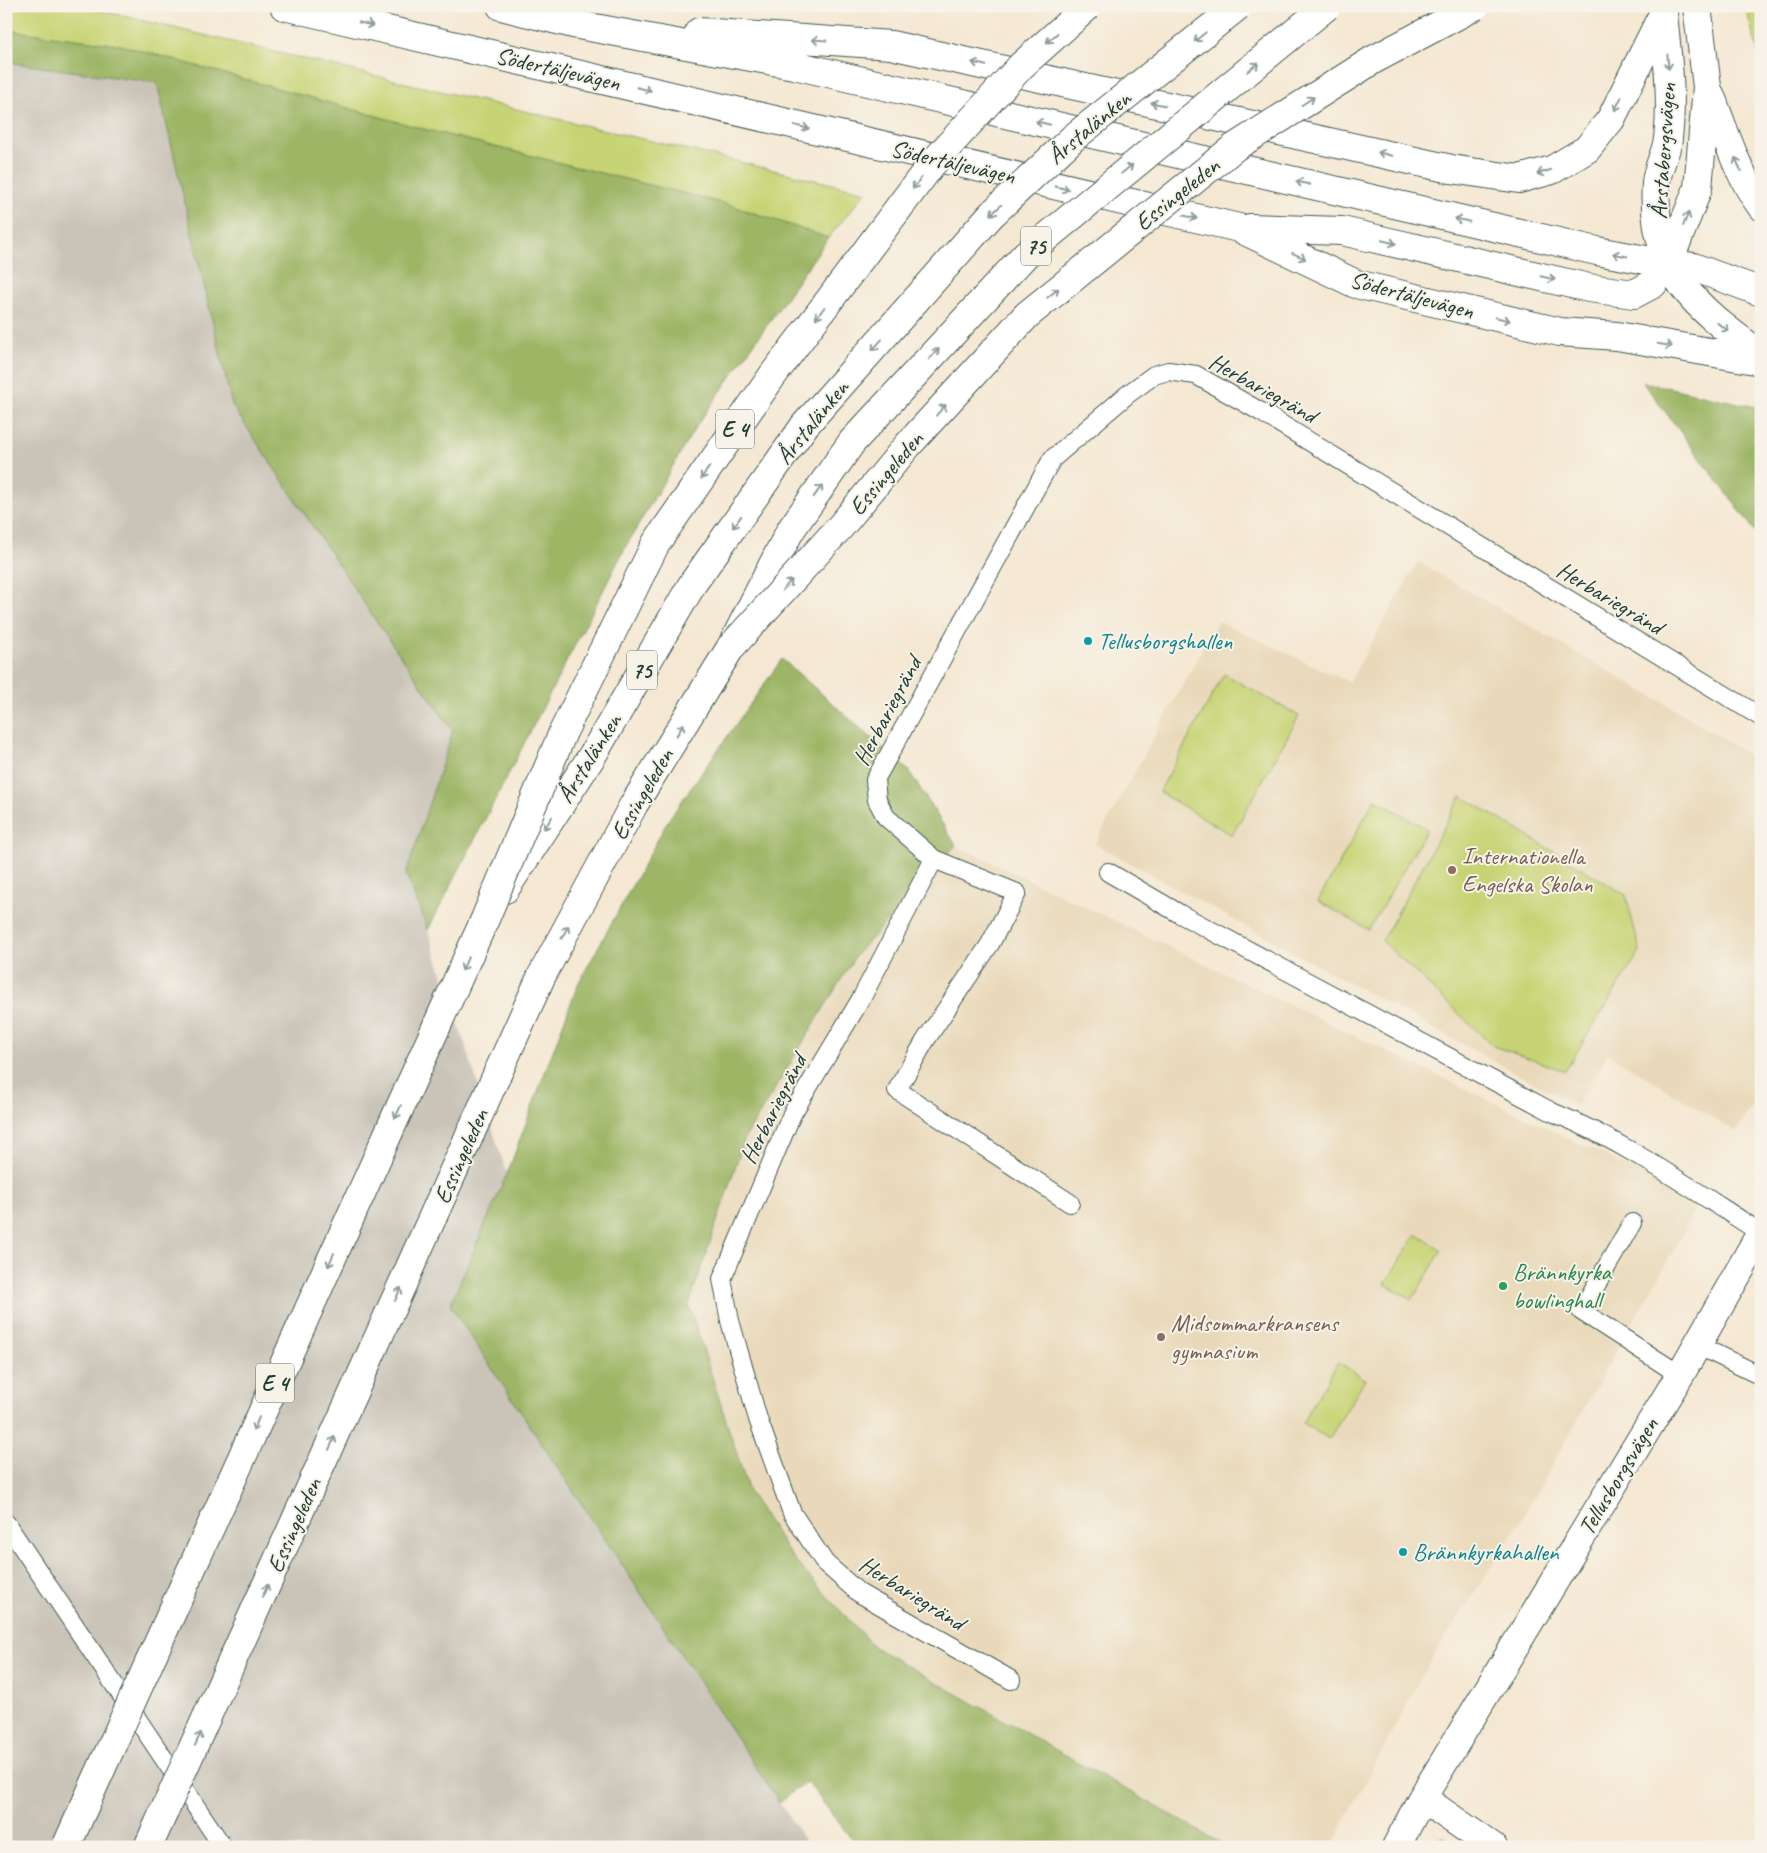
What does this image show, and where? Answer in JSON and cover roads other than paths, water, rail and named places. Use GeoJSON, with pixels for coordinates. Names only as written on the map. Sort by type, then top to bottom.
{"type":"FeatureCollection","features":[{"type":"Feature","properties":{"kind":"main road","name":"Södertäljevägen"},"geometry":{"type":"LineString","coordinates":[[284,6],[1239,228],[1356,284],[1560,332],[1617,336],[1761,361]]}},
{"type":"Feature","properties":{"kind":"main road","name":"Södertäljevägen"},"geometry":{"type":"LineString","coordinates":[[501,6],[573,24],[794,65],[1597,251],[1693,267],[1761,292]]}},
{"type":"Feature","properties":{"kind":"main road","name":"E 4"},"geometry":{"type":"LineString","coordinates":[[66,1847],[485,919],[563,732],[656,543],[773,375],[931,165],[1021,66],[1088,6]]}},
{"type":"Feature","properties":{"kind":"main road","name":"Årstalänken"},"geometry":{"type":"LineString","coordinates":[[485,919],[592,756],[693,583],[805,425],[998,209],[1073,138],[1238,6]]}},
{"type":"Feature","properties":{"kind":"main road","name":"Årstalänken"},"geometry":{"type":"LineString","coordinates":[[731,647],[790,531],[852,442],[1012,268],[1079,209],[1327,6]]}},
{"type":"Feature","properties":{"kind":"main road","name":"Essingeleden"},"geometry":{"type":"LineString","coordinates":[[148,1847],[542,975],[634,804],[731,647],[840,526],[908,445],[1027,315],[1235,146],[1373,60],[1475,6]]}},
{"type":"Feature","properties":{"kind":"main road","name":"Årstabergsvägen"},"geometry":{"type":"LineString","coordinates":[[1668,264],[1698,188],[1707,87],[1697,6]]}},
{"type":"Feature","properties":{"kind":"main road"},"geometry":{"type":"LineString","coordinates":[[573,24],[891,45],[1451,169],[1520,179],[1552,170],[1587,149],[1611,118],[1663,10]]}},
{"type":"Feature","properties":{"kind":"main road","name":"Årstabergsvägen"},"geometry":{"type":"LineString","coordinates":[[1663,10],[1670,91],[1668,141],[1656,182],[1657,229],[1668,264],[1678,281],[1714,321],[1761,356]]}},
{"type":"Feature","properties":{"kind":"main road"},"geometry":{"type":"LineString","coordinates":[[1707,87],[1737,164],[1750,192],[1761,206]]}},
{"type":"Feature","properties":{"kind":"main road"},"geometry":{"type":"LineString","coordinates":[[1239,228],[1342,231],[1589,288],[1634,294],[1653,284],[1668,264]]}},
{"type":"Feature","properties":{"kind":"main road","name":"Tellusborgsvägen"},"geometry":{"type":"LineString","coordinates":[[1396,1847],[1422,1798],[1680,1375],[1761,1233]]}},
{"type":"Feature","properties":{"kind":"main road"},"geometry":{"type":"LineString","coordinates":[[1422,1798],[1493,1847]]}},
{"type":"Feature","properties":{"kind":"lane","name":"Herbariegränd"},"geometry":{"type":"LineString","coordinates":[[1011,1680],[859,1593],[825,1562],[792,1513],[761,1428],[730,1321],[722,1279],[792,1114],[861,1000],[934,859],[886,817],[877,800],[875,780],[1052,459],[1128,394],[1154,375],[1168,371],[1196,375],[1261,412],[1761,717]]}},
{"type":"Feature","properties":{"kind":"lane"},"geometry":{"type":"LineString","coordinates":[[934,859],[1017,893],[990,944],[924,1041],[897,1090],[1070,1203]]}},
{"type":"Feature","properties":{"kind":"lane"},"geometry":{"type":"LineString","coordinates":[[1108,872],[1180,914],[1552,1112],[1584,1125],[1668,1173],[1761,1233]]}},
{"type":"Feature","properties":{"kind":"lane"},"geometry":{"type":"LineString","coordinates":[[1632,1223],[1581,1311],[1680,1375]]}},
{"type":"Feature","properties":{"kind":"lane"},"geometry":{"type":"LineString","coordinates":[[1697,1345],[1761,1376]]}},
{"type":"Feature","properties":{"kind":"lane"},"geometry":{"type":"LineString","coordinates":[[6,1523],[223,1847]]}},
{"type":"Feature","properties":{"kind":"place","name":"Tellusborgshallen"},"geometry":{"type":"Point","coordinates":[1088,641]}},
{"type":"Feature","properties":{"kind":"place","name":"Internationella Engelska Skolan"},"geometry":{"type":"Point","coordinates":[1452,870]}},
{"type":"Feature","properties":{"kind":"place","name":"Brännkyrka bowlinghall"},"geometry":{"type":"Point","coordinates":[1503,1286]}},
{"type":"Feature","properties":{"kind":"place","name":"Midsommarkransens gymnasium"},"geometry":{"type":"Point","coordinates":[1161,1337]}},
{"type":"Feature","properties":{"kind":"place","name":"Brännkyrkahallen"},"geometry":{"type":"Point","coordinates":[1403,1552]}}]}
